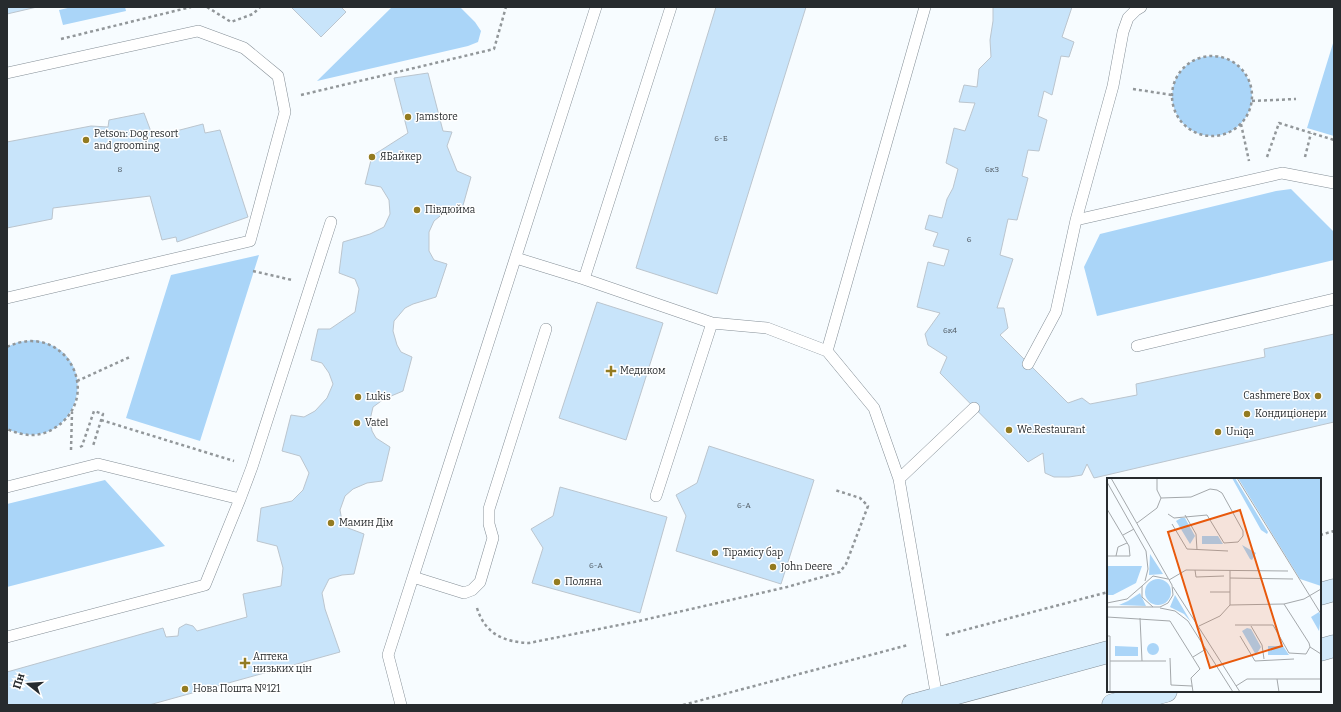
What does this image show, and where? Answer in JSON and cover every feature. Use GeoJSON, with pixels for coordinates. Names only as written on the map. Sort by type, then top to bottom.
{"type":"FeatureCollection","features":[{"type":"Feature","properties":{"kind":"main road"},"geometry":{"type":"LineString","coordinates":[[1321,594],[1334,590]]}},
{"type":"Feature","properties":{"kind":"main road"},"geometry":{"type":"LineString","coordinates":[[1321,650],[1334,646]]}},
{"type":"Feature","properties":{"kind":"main road"},"geometry":{"type":"LineString","coordinates":[[913,705],[1107,652]]}},
{"type":"Feature","properties":{"kind":"main road"},"geometry":{"type":"LineString","coordinates":[[1113,705],[1161,696]]}},
{"type":"Feature","properties":{"kind":"lane"},"geometry":{"type":"LineString","coordinates":[[401,705],[388,655],[596,7]]}},
{"type":"Feature","properties":{"kind":"lane"},"geometry":{"type":"LineString","coordinates":[[584,279],[671,7]]}},
{"type":"Feature","properties":{"kind":"lane"},"geometry":{"type":"LineString","coordinates":[[827,351],[925,7]]}},
{"type":"Feature","properties":{"kind":"lane"},"geometry":{"type":"LineString","coordinates":[[1028,364],[1056,312],[1076,220],[1113,86],[1123,32],[1128,18],[1141,7]]}},
{"type":"Feature","properties":{"kind":"lane"},"geometry":{"type":"LineString","coordinates":[[7,74],[198,31],[244,48],[278,76],[285,112],[250,241],[7,298]]}},
{"type":"Feature","properties":{"kind":"lane"},"geometry":{"type":"LineString","coordinates":[[1076,220],[1282,173],[1334,183]]}},
{"type":"Feature","properties":{"kind":"lane"},"geometry":{"type":"LineString","coordinates":[[7,637],[205,585],[252,467],[331,222]]}},
{"type":"Feature","properties":{"kind":"lane"},"geometry":{"type":"LineString","coordinates":[[516,258],[584,279],[712,324],[767,328],[827,351],[874,408],[899,479],[937,698]]}},
{"type":"Feature","properties":{"kind":"lane"},"geometry":{"type":"LineString","coordinates":[[1137,346],[1334,299]]}},
{"type":"Feature","properties":{"kind":"lane"},"geometry":{"type":"LineString","coordinates":[[656,496],[712,324]]}},
{"type":"Feature","properties":{"kind":"lane"},"geometry":{"type":"LineString","coordinates":[[413,577],[464,593],[472,590],[480,582],[493,538],[489,524],[489,509],[546,329]]}},
{"type":"Feature","properties":{"kind":"lane"},"geometry":{"type":"LineString","coordinates":[[899,479],[974,408]]}},
{"type":"Feature","properties":{"kind":"lane"},"geometry":{"type":"LineString","coordinates":[[7,488],[98,464],[240,499]]}},
{"type":"Feature","properties":{"kind":"path"},"geometry":{"type":"LineString","coordinates":[[61,39],[191,7]]}},
{"type":"Feature","properties":{"kind":"path"},"geometry":{"type":"LineString","coordinates":[[207,7],[231,22],[253,14],[260,7]]}},
{"type":"Feature","properties":{"kind":"path"},"geometry":{"type":"LineString","coordinates":[[283,99],[494,48],[506,7]]}},
{"type":"Feature","properties":{"kind":"path"},"geometry":{"type":"LineString","coordinates":[[1216,55],[1229,59],[1240,66],[1248,76],[1252,88],[1252,101],[1248,114],[1241,124],[1230,132],[1216,136],[1203,135],[1190,130],[1181,120],[1174,108],[1172,95],[1174,82],[1181,70],[1191,61],[1203,56],[1216,55]]}},
{"type":"Feature","properties":{"kind":"path"},"geometry":{"type":"LineString","coordinates":[[1113,86],[1172,95]]}},
{"type":"Feature","properties":{"kind":"path"},"geometry":{"type":"LineString","coordinates":[[1252,101],[1296,99]]}},
{"type":"Feature","properties":{"kind":"path"},"geometry":{"type":"LineString","coordinates":[[1261,160],[1267,159],[1279,123],[1334,140]]}},
{"type":"Feature","properties":{"kind":"path"},"geometry":{"type":"LineString","coordinates":[[1241,124],[1250,162],[1255,161]]}},
{"type":"Feature","properties":{"kind":"path"},"geometry":{"type":"LineString","coordinates":[[1299,176],[1312,133]]}},
{"type":"Feature","properties":{"kind":"path"},"geometry":{"type":"LineString","coordinates":[[253,271],[311,284]]}},
{"type":"Feature","properties":{"kind":"path"},"geometry":{"type":"LineString","coordinates":[[7,347],[18,342],[34,340],[49,344],[63,353],[73,365],[78,380],[77,396],[72,412],[71,450],[82,446],[94,411],[103,414],[87,466]]}},
{"type":"Feature","properties":{"kind":"path"},"geometry":{"type":"LineString","coordinates":[[78,380],[130,357]]}},
{"type":"Feature","properties":{"kind":"path"},"geometry":{"type":"LineString","coordinates":[[7,428],[18,434],[33,435],[48,432],[61,424],[72,412]]}},
{"type":"Feature","properties":{"kind":"path"},"geometry":{"type":"LineString","coordinates":[[101,420],[252,467]]}},
{"type":"Feature","properties":{"kind":"path"},"geometry":{"type":"LineString","coordinates":[[472,590],[479,615],[488,630],[502,638],[516,642],[529,643],[639,621],[787,587],[840,572],[846,564],[868,506],[860,498],[835,490]]}},
{"type":"Feature","properties":{"kind":"path"},"geometry":{"type":"LineString","coordinates":[[1321,535],[1334,531]]}},
{"type":"Feature","properties":{"kind":"path"},"geometry":{"type":"LineString","coordinates":[[683,705],[1107,592]]}},
{"type":"Feature","properties":{"kind":"shaded area"},"geometry":{"type":"Polygon","coordinates":[[[72,7],[125,7],[126,11],[63,25],[59,10],[72,7]]]}},
{"type":"Feature","properties":{"kind":"shaded area"},"geometry":{"type":"Polygon","coordinates":[[[392,7],[460,7],[475,22],[481,31],[478,42],[468,46],[317,81],[392,7]]]}},
{"type":"Feature","properties":{"kind":"shaded area"},"geometry":{"type":"Polygon","coordinates":[[[1334,40],[1334,136],[1307,128],[1334,40]]]}},
{"type":"Feature","properties":{"kind":"shaded area"},"geometry":{"type":"Polygon","coordinates":[[[1212,56],[1227,59],[1240,68],[1249,81],[1252,96],[1249,111],[1240,124],[1227,133],[1212,136],[1197,133],[1184,124],[1175,111],[1172,96],[1175,81],[1184,68],[1197,59],[1212,56]]]}},
{"type":"Feature","properties":{"kind":"shaded area"},"geometry":{"type":"Polygon","coordinates":[[[1291,189],[1334,232],[1334,260],[1097,316],[1084,267],[1100,234],[1276,191],[1291,189]]]}},
{"type":"Feature","properties":{"kind":"shaded area"},"geometry":{"type":"Polygon","coordinates":[[[259,255],[200,441],[126,418],[171,275],[259,255]]]}},
{"type":"Feature","properties":{"kind":"shaded area"},"geometry":{"type":"Polygon","coordinates":[[[34,340],[49,344],[66,355],[75,371],[77,389],[73,406],[64,421],[49,431],[30,435],[7,429],[7,347],[18,342],[34,340]]]}},
{"type":"Feature","properties":{"kind":"shaded area"},"geometry":{"type":"Polygon","coordinates":[[[105,480],[165,546],[7,587],[7,504],[105,480]]]}},
{"type":"Feature","properties":{"kind":"building"},"geometry":{"type":"Polygon","coordinates":[[[7,7],[37,7],[7,14],[7,7]]]}},
{"type":"Feature","properties":{"kind":"building"},"geometry":{"type":"Polygon","coordinates":[[[291,7],[341,7],[346,12],[321,37],[291,7]]]}},
{"type":"Feature","properties":{"kind":"building"},"geometry":{"type":"Polygon","coordinates":[[[716,7],[806,7],[717,294],[636,268],[716,7]]]}},
{"type":"Feature","properties":{"kind":"building"},"geometry":{"type":"Polygon","coordinates":[[[993,7],[1072,7],[1062,37],[1074,42],[1069,57],[1061,56],[1052,95],[1044,91],[1038,116],[1047,120],[1039,151],[1028,150],[1022,176],[1028,178],[1017,220],[1008,219],[1000,255],[1013,259],[997,308],[1004,308],[1008,328],[1000,335],[1068,403],[1082,398],[1090,404],[1137,395],[1136,384],[1265,357],[1264,349],[1334,334],[1334,422],[1094,478],[1087,464],[1082,475],[1054,477],[1045,473],[1043,453],[1028,462],[940,373],[947,357],[928,345],[925,334],[940,313],[917,307],[928,262],[944,266],[949,250],[933,246],[938,233],[925,229],[929,215],[942,218],[947,199],[953,188],[958,169],[946,163],[954,128],[965,131],[975,103],[959,102],[964,85],[977,87],[979,69],[991,57],[990,40],[993,21],[993,7]]]}},
{"type":"Feature","properties":{"kind":"building"},"geometry":{"type":"Polygon","coordinates":[[[428,73],[443,131],[452,132],[447,146],[457,171],[471,177],[462,209],[445,212],[434,221],[429,232],[429,251],[434,260],[447,264],[436,297],[405,308],[394,321],[393,331],[397,345],[401,352],[412,357],[403,391],[384,399],[373,407],[370,420],[372,431],[376,438],[390,447],[382,481],[367,483],[353,489],[345,496],[340,510],[342,521],[348,528],[364,534],[354,574],[342,575],[329,579],[322,593],[325,609],[340,652],[149,705],[7,705],[7,672],[163,628],[166,637],[178,636],[179,628],[186,624],[193,626],[197,631],[247,617],[243,594],[281,586],[283,568],[277,546],[257,541],[261,508],[292,501],[303,490],[309,473],[300,456],[282,451],[291,415],[304,417],[315,411],[327,398],[333,384],[329,373],[322,363],[311,360],[318,329],[330,329],[355,312],[359,289],[355,279],[339,273],[343,242],[370,234],[384,227],[390,214],[389,200],[381,187],[365,184],[372,156],[408,133],[394,78],[428,73]]]}},
{"type":"Feature","properties":{"kind":"building"},"geometry":{"type":"Polygon","coordinates":[[[144,113],[153,137],[203,124],[205,133],[220,130],[248,217],[177,242],[176,237],[162,240],[150,196],[53,208],[52,219],[7,228],[7,142],[91,126],[108,127],[109,120],[144,113]]]}},
{"type":"Feature","properties":{"kind":"building","name":"Медиком"},"geometry":{"type":"Polygon","coordinates":[[[597,302],[663,323],[626,440],[559,418],[597,302]]]}},
{"type":"Feature","properties":{"kind":"building"},"geometry":{"type":"Polygon","coordinates":[[[709,446],[814,480],[781,584],[676,551],[686,516],[676,495],[697,483],[709,446]]]}},
{"type":"Feature","properties":{"kind":"building"},"geometry":{"type":"Polygon","coordinates":[[[560,487],[667,517],[640,613],[532,583],[543,548],[531,529],[553,516],[560,487]]]}},
{"type":"Feature","properties":{"kind":"place","name":"Jamstore"},"geometry":{"type":"Point","coordinates":[408,117]}},
{"type":"Feature","properties":{"kind":"place","name":"Petson: Dog resort and grooming"},"geometry":{"type":"Point","coordinates":[86,140]}},
{"type":"Feature","properties":{"kind":"place","name":"ЯБайкер"},"geometry":{"type":"Point","coordinates":[372,157]}},
{"type":"Feature","properties":{"kind":"place","name":"Півдюйма"},"geometry":{"type":"Point","coordinates":[417,210]}},
{"type":"Feature","properties":{"kind":"place","name":"Медиком"},"geometry":{"type":"Point","coordinates":[611,371]}},
{"type":"Feature","properties":{"kind":"place","name":"Cashmere Box"},"geometry":{"type":"Point","coordinates":[1318,396]}},
{"type":"Feature","properties":{"kind":"place","name":"Lukis"},"geometry":{"type":"Point","coordinates":[358,397]}},
{"type":"Feature","properties":{"kind":"place","name":"Кондиціонери"},"geometry":{"type":"Point","coordinates":[1247,414]}},
{"type":"Feature","properties":{"kind":"place","name":"Vatel"},"geometry":{"type":"Point","coordinates":[357,423]}},
{"type":"Feature","properties":{"kind":"place","name":"We.Restaurant"},"geometry":{"type":"Point","coordinates":[1009,430]}},
{"type":"Feature","properties":{"kind":"place","name":"Uniqa"},"geometry":{"type":"Point","coordinates":[1218,432]}},
{"type":"Feature","properties":{"kind":"place","name":"Мамин Дім"},"geometry":{"type":"Point","coordinates":[331,523]}},
{"type":"Feature","properties":{"kind":"place","name":"Тірамісу бар"},"geometry":{"type":"Point","coordinates":[715,553]}},
{"type":"Feature","properties":{"kind":"place","name":"John Deere"},"geometry":{"type":"Point","coordinates":[773,567]}},
{"type":"Feature","properties":{"kind":"place","name":"Поляна"},"geometry":{"type":"Point","coordinates":[557,582]}},
{"type":"Feature","properties":{"kind":"place","name":"Аптека низьких цін"},"geometry":{"type":"Point","coordinates":[245,663]}},
{"type":"Feature","properties":{"kind":"place","name":"Нова Пошта №121"},"geometry":{"type":"Point","coordinates":[185,689]}}]}
